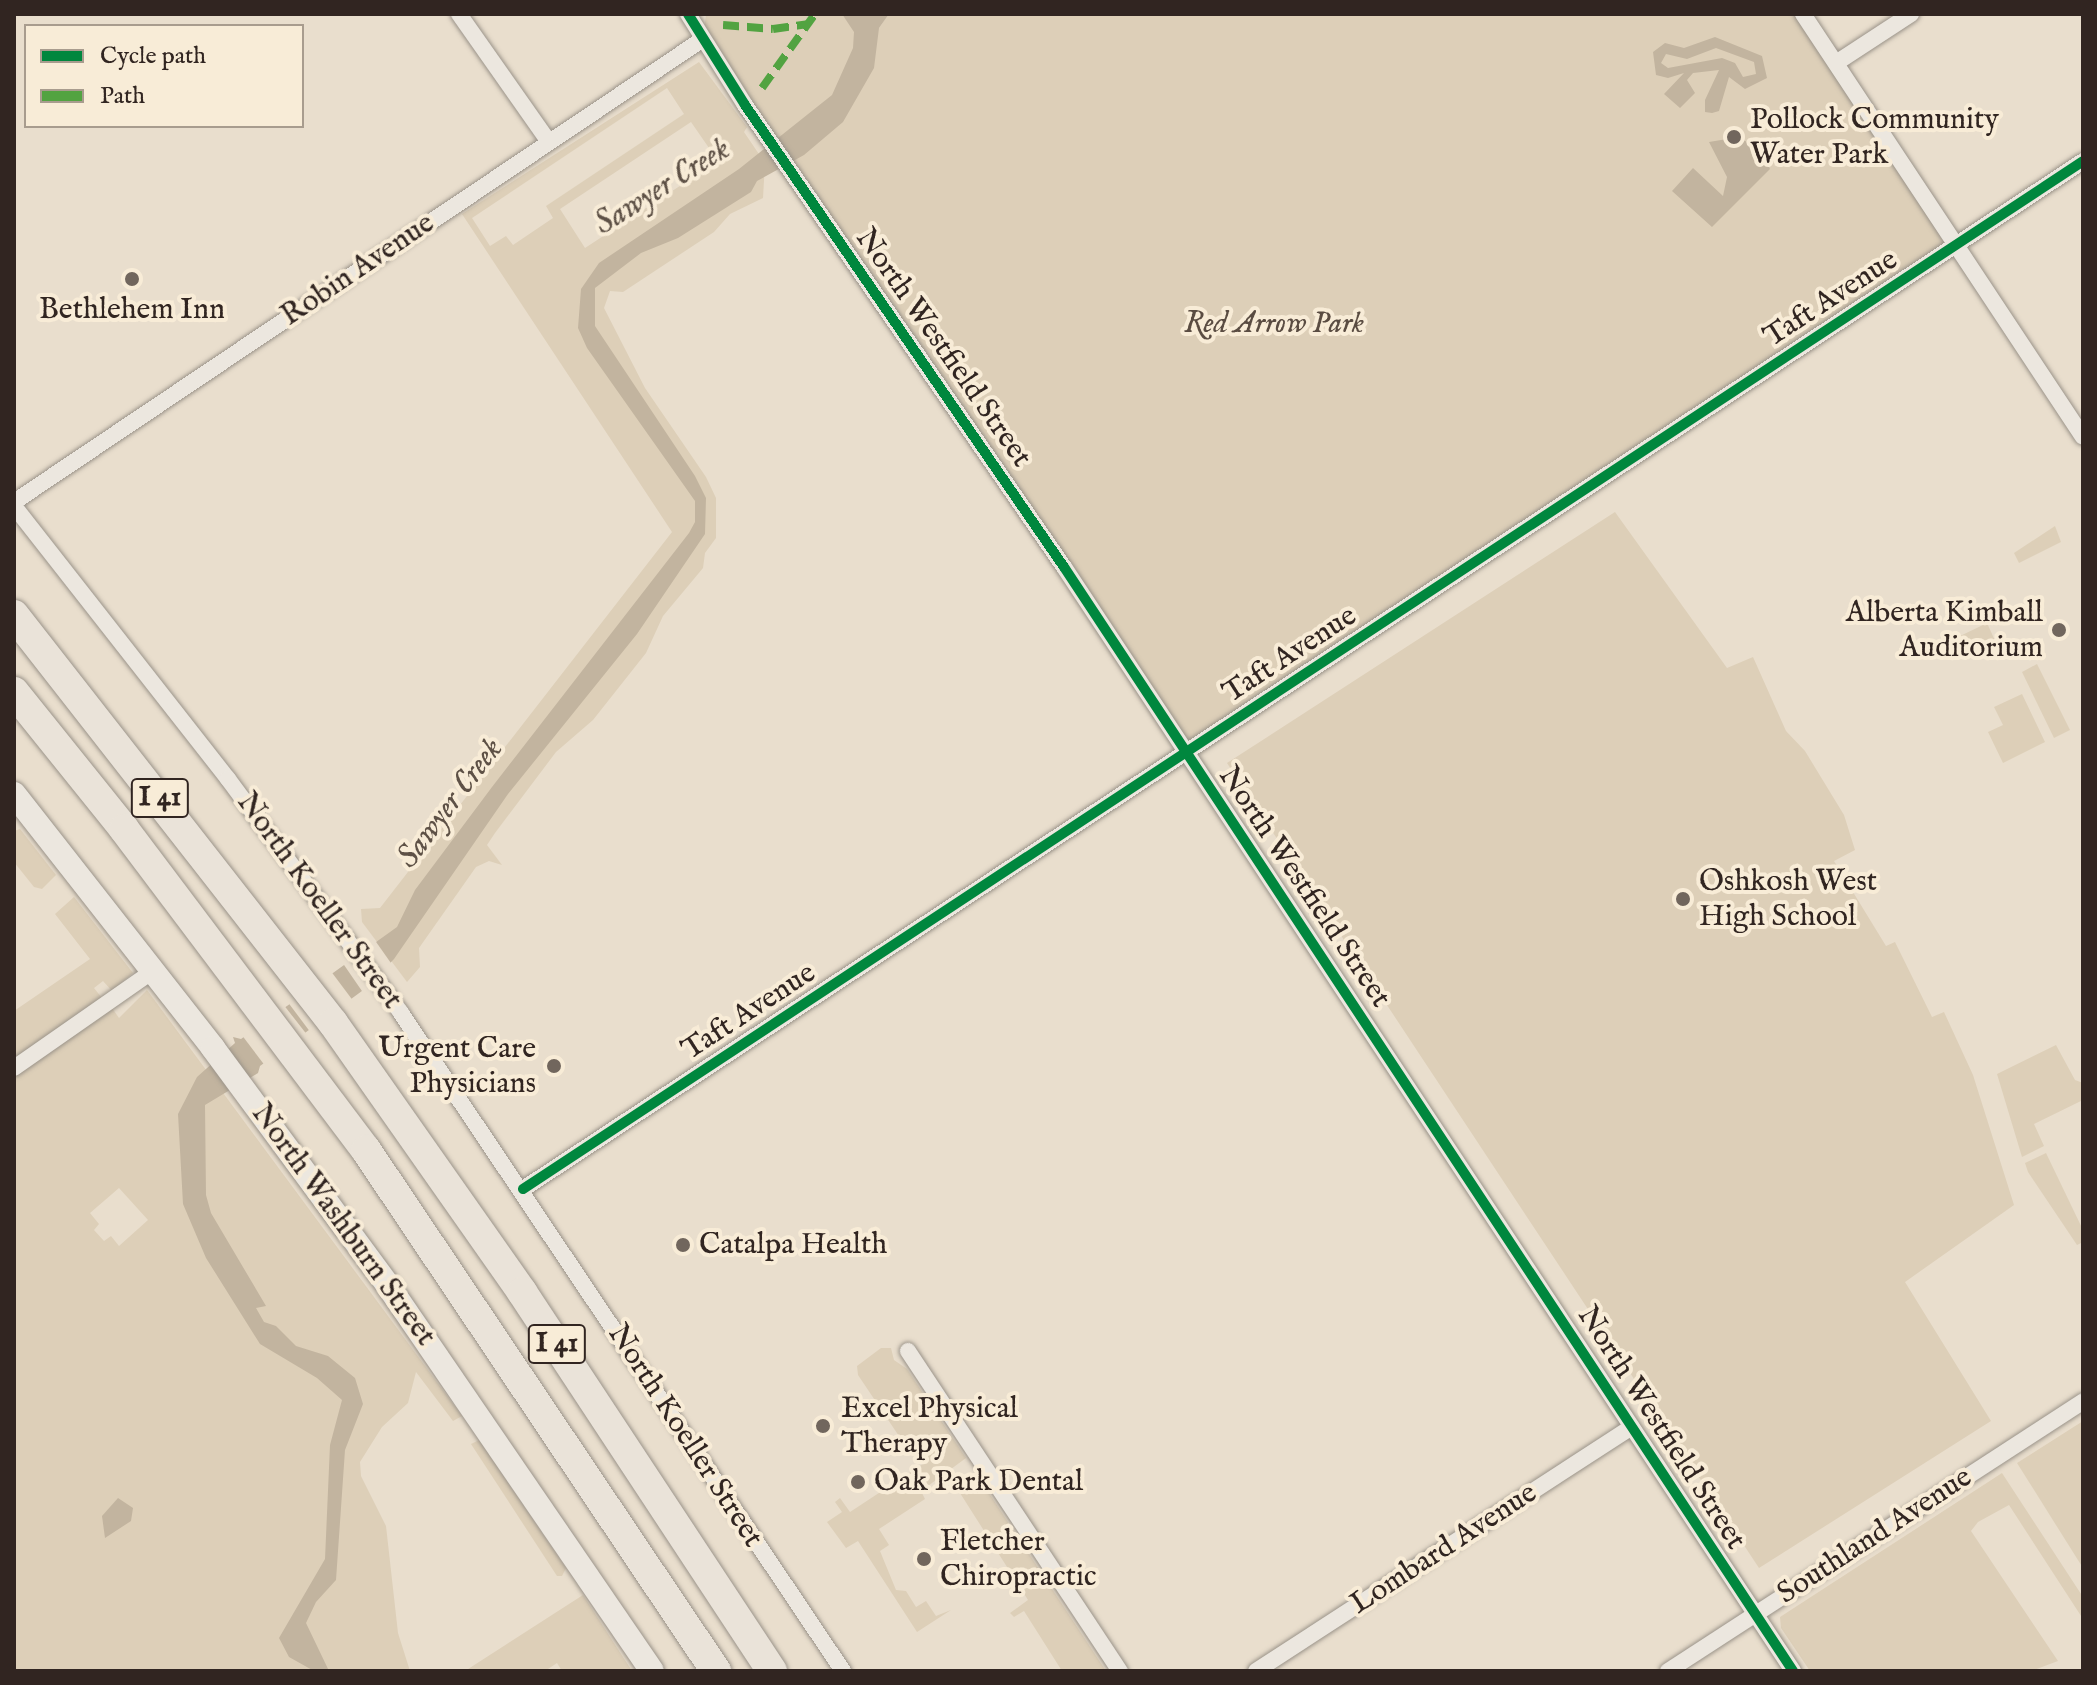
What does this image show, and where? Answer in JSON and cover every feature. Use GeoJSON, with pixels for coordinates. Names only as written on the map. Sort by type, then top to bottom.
{"type":"FeatureCollection","features":[{"type":"Feature","properties":{"kind":"highway","name":"I 41"},"geometry":{"type":"LineString","coordinates":[[14,615],[333,1023],[522,1292],[772,1671]]}},
{"type":"Feature","properties":{"kind":"highway","name":"I 41"},"geometry":{"type":"LineString","coordinates":[[14,692],[124,829],[295,1052],[490,1330],[716,1671]]}},
{"type":"Feature","properties":{"kind":"highway"},"geometry":{"type":"LineString","coordinates":[[14,721],[92,816],[124,829]]}},
{"type":"Feature","properties":{"kind":"street"},"geometry":{"type":"LineString","coordinates":[[459,14],[549,142]]}},
{"type":"Feature","properties":{"kind":"street","name":"North Westfield Street"},"geometry":{"type":"LineString","coordinates":[[688,14],[764,133],[1186,752],[1793,1671]]}},
{"type":"Feature","properties":{"kind":"street"},"geometry":{"type":"LineString","coordinates":[[1803,14],[1956,246],[2078,419],[2083,437]]}},
{"type":"Feature","properties":{"kind":"street"},"geometry":{"type":"LineString","coordinates":[[1836,63],[1911,14]]}},
{"type":"Feature","properties":{"kind":"street","name":"Robin Avenue"},"geometry":{"type":"LineString","coordinates":[[14,504],[703,39]]}},
{"type":"Feature","properties":{"kind":"street","name":"Taft Avenue"},"geometry":{"type":"LineString","coordinates":[[523,1189],[2083,161]]}},
{"type":"Feature","properties":{"kind":"street","name":"North Koeller Street"},"geometry":{"type":"LineString","coordinates":[[14,504],[353,945],[523,1189],[843,1671]]}},
{"type":"Feature","properties":{"kind":"street","name":"North Washburn Street"},"geometry":{"type":"LineString","coordinates":[[14,794],[213,1048],[470,1399],[652,1671]]}},
{"type":"Feature","properties":{"kind":"street"},"geometry":{"type":"LineString","coordinates":[[14,1068],[153,971]]}},
{"type":"Feature","properties":{"kind":"street"},"geometry":{"type":"LineString","coordinates":[[908,1351],[1120,1671]]}},
{"type":"Feature","properties":{"kind":"street","name":"Southland Avenue"},"geometry":{"type":"LineString","coordinates":[[1668,1671],[2083,1401]]}},
{"type":"Feature","properties":{"kind":"street","name":"Lombard Avenue"},"geometry":{"type":"LineString","coordinates":[[1256,1671],[1632,1427]]}},
{"type":"Feature","properties":{"kind":"green space","name":"Red Arrow Park"},"geometry":{"type":"Polygon","coordinates":[[[706,14],[842,14],[850,25],[879,28],[889,14],[1803,14],[1956,246],[1186,752],[703,39],[706,14]]]}},
{"type":"Feature","properties":{"kind":"green space"},"geometry":{"type":"Polygon","coordinates":[[[699,62],[747,127],[744,132],[765,163],[763,198],[730,214],[714,232],[623,292],[610,291],[604,308],[645,388],[706,477],[716,498],[716,538],[705,553],[703,568],[663,616],[646,653],[593,720],[556,752],[495,833],[487,845],[502,865],[489,861],[476,867],[419,948],[420,967],[407,982],[362,922],[361,909],[380,908],[672,532],[462,214],[699,62]],[[667,88],[472,218],[490,246],[506,236],[513,245],[553,218],[546,206],[684,114],[667,88]],[[691,122],[560,209],[585,248],[718,161],[691,122]]]}},
{"type":"Feature","properties":{"kind":"green space"},"geometry":{"type":"Polygon","coordinates":[[[1615,512],[1727,668],[1753,657],[1786,731],[1805,751],[1844,815],[1855,850],[1834,861],[1886,946],[1895,942],[1932,1017],[1944,1012],[1973,1075],[2014,1205],[1905,1282],[1991,1421],[1759,1568],[1227,763],[1615,512]]]}},
{"type":"Feature","properties":{"kind":"green space"},"geometry":{"type":"Polygon","coordinates":[[[2055,526],[2061,542],[2019,563],[2014,553],[2055,526]]]}},
{"type":"Feature","properties":{"kind":"green space"},"geometry":{"type":"Polygon","coordinates":[[[1987,623],[1997,645],[1967,660],[1956,638],[1987,623]]]}},
{"type":"Feature","properties":{"kind":"green space"},"geometry":{"type":"Polygon","coordinates":[[[2037,664],[2070,730],[2054,738],[2022,672],[2037,664]]]}},
{"type":"Feature","properties":{"kind":"green space"},"geometry":{"type":"Polygon","coordinates":[[[2022,694],[2045,742],[2003,763],[1988,732],[2003,725],[1994,707],[2022,694]]]}},
{"type":"Feature","properties":{"kind":"green space"},"geometry":{"type":"Polygon","coordinates":[[[20,829],[56,875],[42,889],[34,887],[14,862],[14,831],[20,829]]]}},
{"type":"Feature","properties":{"kind":"green space"},"geometry":{"type":"Polygon","coordinates":[[[74,897],[133,973],[112,991],[103,981],[94,988],[102,998],[14,1060],[14,1011],[90,959],[55,914],[74,897]]]}},
{"type":"Feature","properties":{"kind":"green space"},"geometry":{"type":"Polygon","coordinates":[[[147,990],[462,1416],[453,1421],[416,1372],[408,1403],[382,1427],[360,1462],[361,1476],[386,1526],[398,1633],[410,1671],[14,1671],[14,1075],[110,1005],[119,1018],[147,990]],[[119,1188],[90,1213],[99,1224],[94,1230],[104,1241],[111,1236],[119,1246],[148,1220],[119,1188]]]}},
{"type":"Feature","properties":{"kind":"green space"},"geometry":{"type":"Polygon","coordinates":[[[2056,1045],[2075,1080],[2083,1083],[2083,1100],[2034,1124],[2044,1146],[2022,1157],[1997,1074],[2056,1045]]]}},
{"type":"Feature","properties":{"kind":"green space"},"geometry":{"type":"Polygon","coordinates":[[[2046,1153],[2083,1230],[2083,1242],[2077,1245],[2028,1172],[2025,1163],[2046,1153]]]}},
{"type":"Feature","properties":{"kind":"green space"},"geometry":{"type":"Polygon","coordinates":[[[881,1348],[891,1348],[894,1360],[907,1369],[966,1458],[921,1491],[925,1499],[879,1529],[889,1545],[880,1551],[896,1590],[906,1591],[916,1607],[926,1601],[936,1616],[951,1610],[917,1632],[858,1541],[846,1548],[827,1522],[842,1512],[835,1502],[840,1498],[850,1512],[929,1460],[921,1447],[911,1454],[858,1375],[857,1366],[881,1348]]]}},
{"type":"Feature","properties":{"kind":"green space"},"geometry":{"type":"Polygon","coordinates":[[[2083,1421],[2083,1568],[2017,1463],[2083,1421]]]}},
{"type":"Feature","properties":{"kind":"green space"},"geometry":{"type":"Polygon","coordinates":[[[479,1440],[566,1568],[562,1576],[557,1576],[471,1444],[479,1440]]]}},
{"type":"Feature","properties":{"kind":"green space"},"geometry":{"type":"Polygon","coordinates":[[[2002,1473],[2083,1597],[2083,1619],[2009,1505],[1978,1522],[1971,1531],[2058,1661],[2031,1671],[1810,1671],[1781,1628],[1780,1617],[2002,1473]]]}},
{"type":"Feature","properties":{"kind":"green space"},"geometry":{"type":"Polygon","coordinates":[[[981,1481],[1106,1671],[1062,1671],[1024,1611],[1014,1617],[1010,1613],[1028,1600],[960,1493],[981,1481]]]}},
{"type":"Feature","properties":{"kind":"green space"},"geometry":{"type":"Polygon","coordinates":[[[583,1595],[632,1671],[562,1671],[557,1663],[545,1671],[465,1671],[583,1595]]]}},
{"type":"Feature","properties":{"kind":"shaded area"},"geometry":{"type":"Polygon","coordinates":[[[842,14],[889,14],[879,28],[874,68],[843,122],[804,155],[757,181],[751,192],[678,238],[641,253],[595,288],[595,326],[695,476],[706,498],[705,534],[637,634],[508,794],[394,959],[366,988],[260,1066],[258,1073],[205,1105],[206,1195],[211,1213],[266,1306],[256,1308],[264,1322],[276,1326],[296,1346],[328,1356],[355,1378],[363,1404],[345,1450],[336,1580],[316,1602],[306,1623],[329,1671],[314,1671],[289,1657],[279,1638],[325,1559],[330,1445],[342,1400],[317,1378],[260,1344],[206,1258],[183,1204],[178,1114],[197,1077],[235,1043],[233,1037],[241,1039],[397,927],[415,890],[689,533],[695,522],[695,501],[587,348],[578,328],[581,289],[599,263],[739,169],[832,95],[853,48],[854,32],[842,14]]]}},
{"type":"Feature","properties":{"kind":"shaded area"},"geometry":{"type":"Polygon","coordinates":[[[1715,37],[1762,56],[1767,78],[1745,89],[1729,77],[1719,111],[1712,113],[1705,112],[1705,100],[1719,70],[1693,73],[1687,80],[1695,93],[1680,108],[1664,94],[1684,73],[1668,78],[1656,75],[1653,52],[1665,43],[1684,48],[1715,37]],[[1716,48],[1687,59],[1666,54],[1661,63],[1668,68],[1722,58],[1735,63],[1743,77],[1756,74],[1754,62],[1716,48]]]}},
{"type":"Feature","properties":{"kind":"shaded area"},"geometry":{"type":"Polygon","coordinates":[[[1739,137],[1762,152],[1770,169],[1712,227],[1672,191],[1693,168],[1723,196],[1727,177],[1709,142],[1739,137]]]}},
{"type":"Feature","properties":{"kind":"shaded area"},"geometry":{"type":"Polygon","coordinates":[[[118,1498],[133,1508],[131,1521],[105,1538],[102,1516],[118,1498]]]}},
{"type":"Feature","properties":{"kind":"pier"},"geometry":{"type":"Polygon","coordinates":[[[374,939],[393,966],[364,994],[342,962],[374,939]]]}},
{"type":"Feature","properties":{"kind":"pier"},"geometry":{"type":"Polygon","coordinates":[[[330,970],[354,1002],[311,1033],[287,1001],[330,970]]]}},
{"type":"Feature","properties":{"kind":"pier"},"geometry":{"type":"Polygon","coordinates":[[[283,1004],[308,1036],[266,1067],[241,1034],[283,1004]]]}},
{"type":"Feature","properties":{"kind":"marked path"},"geometry":{"type":"LineString","coordinates":[[762,88],[815,14]]}},
{"type":"Feature","properties":{"kind":"marked path"},"geometry":{"type":"LineString","coordinates":[[723,25],[773,29],[808,24]]}},
{"type":"Feature","properties":{"kind":"cycle path"},"geometry":{"type":"LineString","coordinates":[[688,14],[745,105],[1064,567],[1793,1671]]}},
{"type":"Feature","properties":{"kind":"cycle path"},"geometry":{"type":"LineString","coordinates":[[523,1189],[2083,161]]}},
{"type":"Feature","properties":{"kind":"place","name":"Pollock Community Water Park"},"geometry":{"type":"Point","coordinates":[1734,137]}},
{"type":"Feature","properties":{"kind":"place","name":"Bethlehem Inn"},"geometry":{"type":"Point","coordinates":[132,279]}},
{"type":"Feature","properties":{"kind":"place","name":"Alberta Kimball Auditorium"},"geometry":{"type":"Point","coordinates":[2059,630]}},
{"type":"Feature","properties":{"kind":"place","name":"Oshkosh West High School"},"geometry":{"type":"Point","coordinates":[1683,899]}},
{"type":"Feature","properties":{"kind":"place","name":"Urgent Care Physicians"},"geometry":{"type":"Point","coordinates":[554,1066]}},
{"type":"Feature","properties":{"kind":"place","name":"Catalpa Health"},"geometry":{"type":"Point","coordinates":[683,1245]}},
{"type":"Feature","properties":{"kind":"place","name":"Excel Physical Therapy"},"geometry":{"type":"Point","coordinates":[823,1426]}},
{"type":"Feature","properties":{"kind":"place","name":"Oak Park Dental"},"geometry":{"type":"Point","coordinates":[858,1482]}},
{"type":"Feature","properties":{"kind":"place","name":"Fletcher Chiropractic"},"geometry":{"type":"Point","coordinates":[924,1559]}},
{"type":"Feature","properties":{"kind":"water label","name":"Sawyer Creek"},"geometry":{"type":"Point","coordinates":[663,188]}},
{"type":"Feature","properties":{"kind":"water label","name":"Sawyer Creek"},"geometry":{"type":"Point","coordinates":[451,804]}}]}
